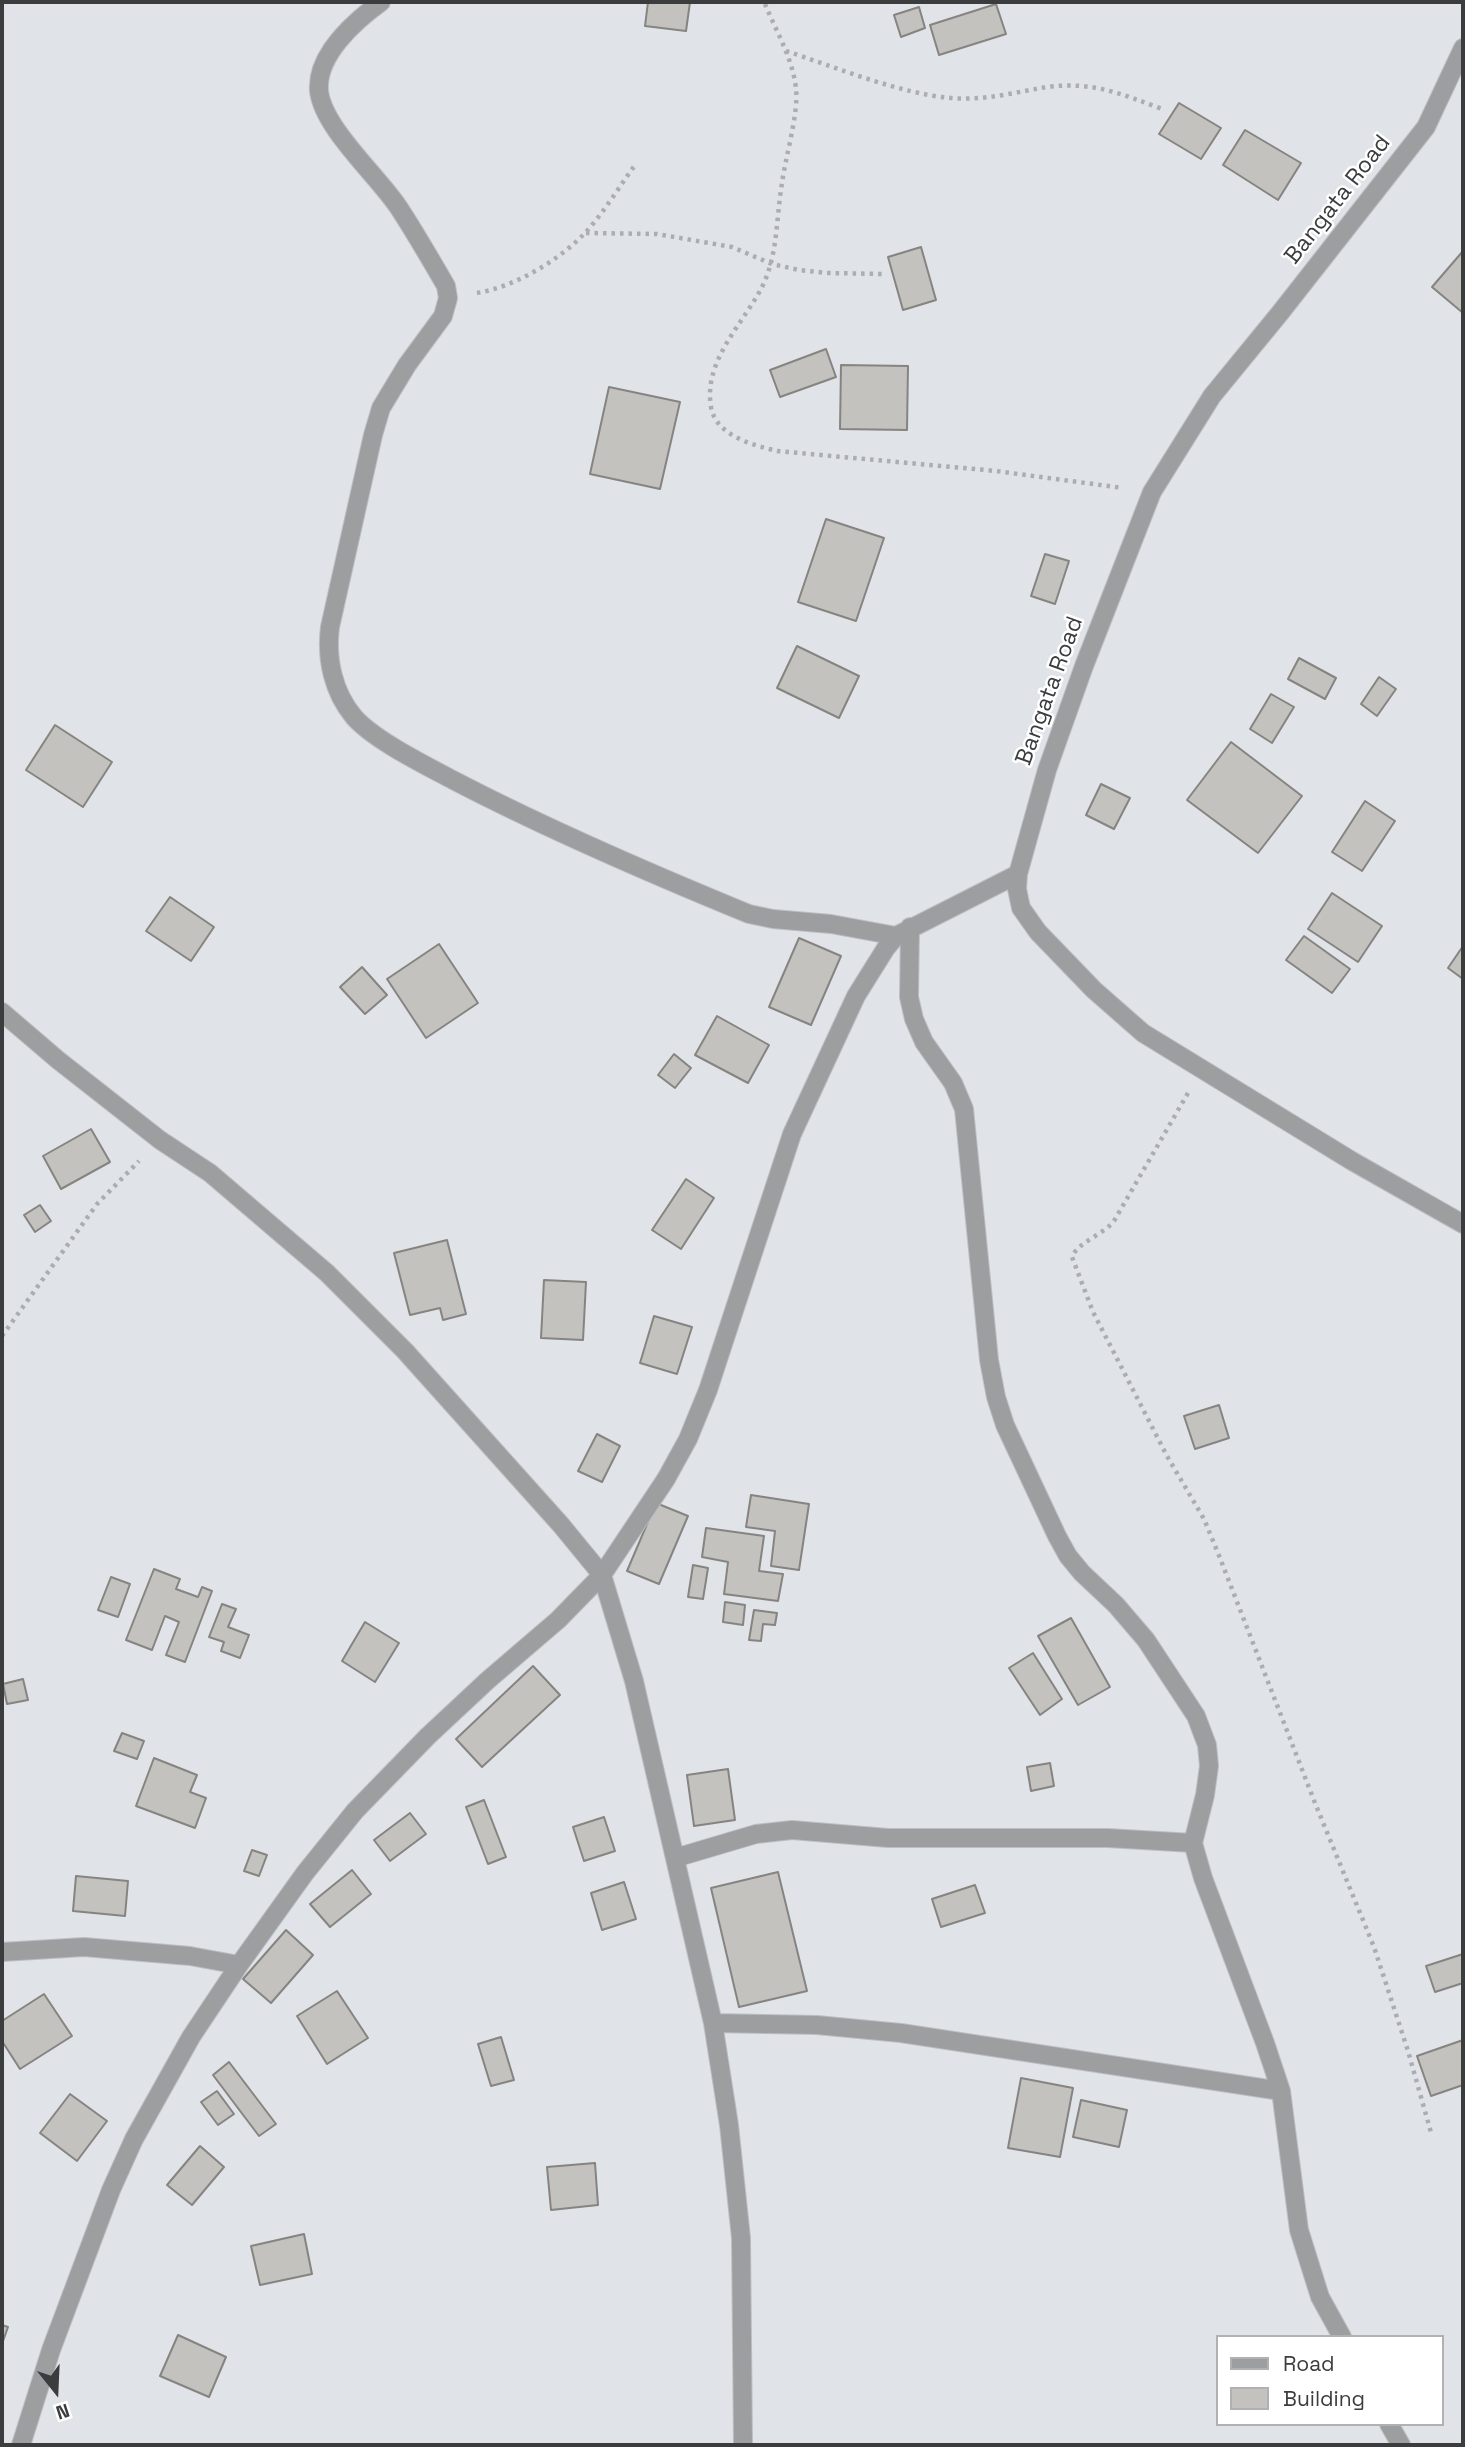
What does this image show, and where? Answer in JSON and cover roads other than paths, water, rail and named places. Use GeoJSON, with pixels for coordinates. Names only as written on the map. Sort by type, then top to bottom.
{"type":"FeatureCollection","features":[{"type":"Feature","properties":{"kind":"street"},"geometry":{"type":"LineString","coordinates":[[381,2],[339,42],[323,67],[319,89],[331,122],[398,207],[446,286],[448,298],[443,316],[407,365],[381,408],[373,435],[330,627],[330,666],[340,697],[361,724],[411,758],[588,846],[750,914],[773,919],[903,932]]}},
{"type":"Feature","properties":{"kind":"street","name":"Bangata Road"},"geometry":{"type":"LineString","coordinates":[[1463,48],[1426,127],[1212,396],[1152,492],[1084,666],[1047,770],[1018,874],[1017,889],[1021,908],[1047,942],[1094,990],[1143,1033],[1352,1161],[1463,1224]]}},
{"type":"Feature","properties":{"kind":"street"},"geometry":{"type":"LineString","coordinates":[[21,2445],[51,2350],[125,2159],[191,2037],[305,1872],[355,1811],[428,1736],[558,1620],[602,1575],[666,1479],[688,1439],[708,1390],[792,1134],[856,996],[886,948],[903,932],[1018,874]]}},
{"type":"Feature","properties":{"kind":"street"},"geometry":{"type":"LineString","coordinates":[[903,932],[909,998],[914,1019],[925,1042],[953,1083],[964,1109],[988,1347],[996,1396],[1005,1425],[1056,1536],[1068,1556],[1146,1640],[1196,1716],[1207,1745],[1209,1766],[1205,1795],[1193,1843],[1203,1878],[1257,2019],[1281,2091],[1298,2230],[1320,2297],[1341,2335]]}},
{"type":"Feature","properties":{"kind":"street"},"geometry":{"type":"LineString","coordinates":[[2,1012],[160,1140],[210,1173],[327,1273],[405,1351],[561,1525],[602,1575],[634,1681],[713,2023],[729,2125],[741,2238],[743,2445]]}},
{"type":"Feature","properties":{"kind":"street"},"geometry":{"type":"LineString","coordinates":[[675,1858],[756,1834],[792,1830],[888,1838],[1108,1838],[1193,1843]]}},
{"type":"Feature","properties":{"kind":"street"},"geometry":{"type":"LineString","coordinates":[[2,1952],[84,1947],[190,1956],[239,1965]]}},
{"type":"Feature","properties":{"kind":"street"},"geometry":{"type":"LineString","coordinates":[[713,2023],[817,2025],[901,2033],[1281,2091]]}},
{"type":"Feature","properties":{"kind":"street"},"geometry":{"type":"LineString","coordinates":[[1390,2426],[1401,2445]]}}]}
